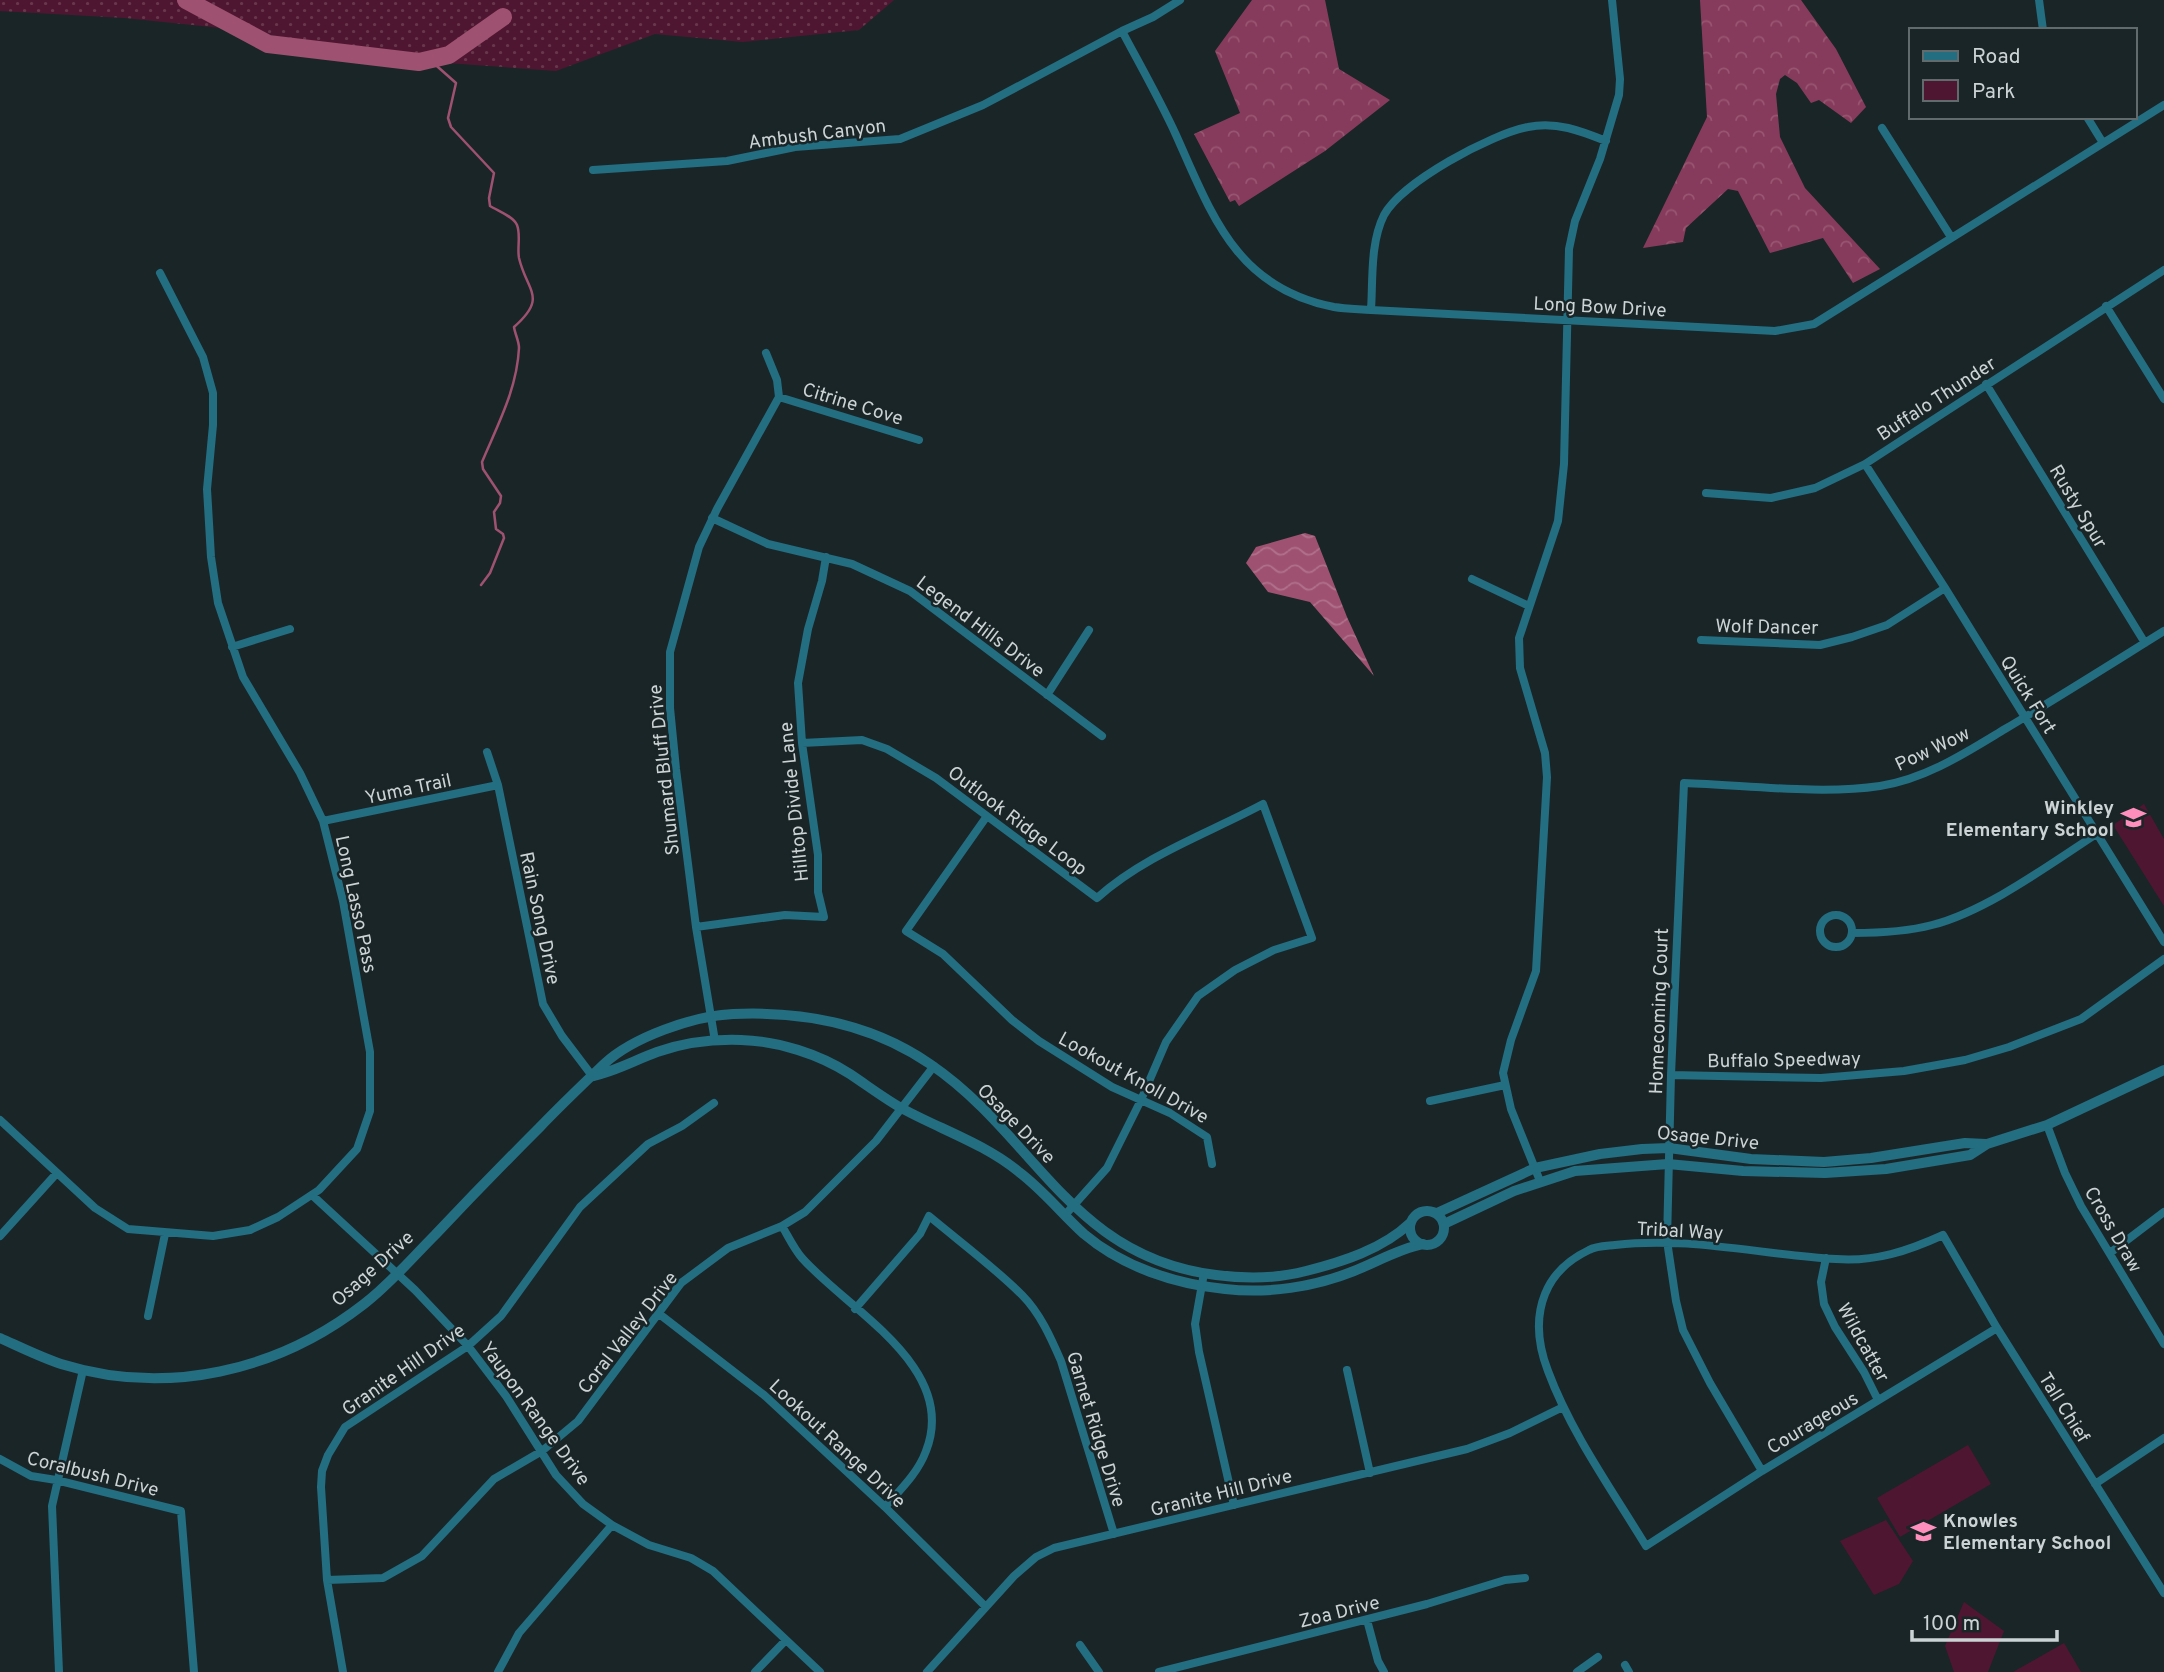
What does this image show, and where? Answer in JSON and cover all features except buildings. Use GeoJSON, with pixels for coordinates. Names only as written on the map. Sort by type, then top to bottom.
{"type":"FeatureCollection","features":[{"type":"Feature","properties":{"kind":"street","name":"Ambush Canyon"},"geometry":{"type":"LineString","coordinates":[[593,170],[727,161],[795,147],[900,139],[983,105],[1153,17],[1180,0]]}},
{"type":"Feature","properties":{"kind":"street"},"geometry":{"type":"LineString","coordinates":[[1540,1181],[1511,1109],[1503,1073],[1511,1040],[1536,971],[1547,777],[1545,753],[1520,668],[1518,638],[1558,521],[1564,464],[1569,249],[1575,221],[1613,120],[1619,87],[1612,0]]}},
{"type":"Feature","properties":{"kind":"street"},"geometry":{"type":"LineString","coordinates":[[2039,0],[2043,28]]}},
{"type":"Feature","properties":{"kind":"street","name":"Long Bow Drive"},"geometry":{"type":"LineString","coordinates":[[1122,31],[1171,124],[1211,212],[1237,254],[1279,287],[1333,307],[1371,310],[1775,331],[1814,324],[2164,105]]}},
{"type":"Feature","properties":{"kind":"street"},"geometry":{"type":"LineString","coordinates":[[2088,119],[2104,143]]}},
{"type":"Feature","properties":{"kind":"street"},"geometry":{"type":"LineString","coordinates":[[1371,310],[1376,239],[1385,214],[1417,183],[1494,138],[1528,127],[1552,125],[1575,128],[1606,141]]}},
{"type":"Feature","properties":{"kind":"street"},"geometry":{"type":"LineString","coordinates":[[1882,128],[1951,237]]}},
{"type":"Feature","properties":{"kind":"street","name":"Buffalo Thunder"},"geometry":{"type":"LineString","coordinates":[[1706,493],[1771,498],[1815,488],[1865,464],[2164,270]]}},
{"type":"Feature","properties":{"kind":"street","name":"Long Lasso Pass"},"geometry":{"type":"LineString","coordinates":[[0,1120],[95,1208],[128,1229],[213,1236],[250,1230],[278,1217],[312,1195],[357,1149],[370,1111],[370,1052],[343,901],[323,821],[300,773],[243,677],[218,603],[211,558],[207,489],[213,393],[203,357],[160,273]]}},
{"type":"Feature","properties":{"kind":"street"},"geometry":{"type":"LineString","coordinates":[[2106,306],[2164,399]]}},
{"type":"Feature","properties":{"kind":"street"},"geometry":{"type":"LineString","coordinates":[[766,353],[777,380],[779,397]]}},
{"type":"Feature","properties":{"kind":"street","name":"Rusty Spur"},"geometry":{"type":"LineString","coordinates":[[1986,384],[2145,643]]}},
{"type":"Feature","properties":{"kind":"street","name":"Citrine Cove"},"geometry":{"type":"LineString","coordinates":[[779,397],[919,440]]}},
{"type":"Feature","properties":{"kind":"street","name":"Shumard Bluff Drive"},"geometry":{"type":"LineString","coordinates":[[715,1041],[696,927],[670,708],[670,652],[699,547],[779,397]]}},
{"type":"Feature","properties":{"kind":"street","name":"Quick Fort"},"geometry":{"type":"LineString","coordinates":[[1865,464],[2164,942]]}},
{"type":"Feature","properties":{"kind":"street","name":"Legend Hills Drive"},"geometry":{"type":"LineString","coordinates":[[712,519],[768,544],[852,564],[910,591],[1102,736]]}},
{"type":"Feature","properties":{"kind":"street","name":"Hilltop Divide Lane"},"geometry":{"type":"LineString","coordinates":[[696,927],[785,915],[824,917],[818,892],[818,855],[802,743],[798,683],[825,558]]}},
{"type":"Feature","properties":{"kind":"street"},"geometry":{"type":"LineString","coordinates":[[1472,579],[1529,606]]}},
{"type":"Feature","properties":{"kind":"street","name":"Wolf Dancer"},"geometry":{"type":"LineString","coordinates":[[1701,640],[1820,645],[1887,625],[1945,588]]}},
{"type":"Feature","properties":{"kind":"street"},"geometry":{"type":"LineString","coordinates":[[232,647],[290,628]]}},
{"type":"Feature","properties":{"kind":"street"},"geometry":{"type":"LineString","coordinates":[[1047,695],[1089,630]]}},
{"type":"Feature","properties":{"kind":"street","name":"Pow Wow"},"geometry":{"type":"LineString","coordinates":[[1684,783],[1845,790],[1883,786],[1920,775],[1951,761],[2164,631]]}},
{"type":"Feature","properties":{"kind":"street","name":"Outlook Ridge Loop"},"geometry":{"type":"LineString","coordinates":[[802,743],[862,740],[887,749],[936,778],[1097,898],[1118,879],[1180,844],[1225,825],[1263,804],[1312,938],[1274,950],[1235,970],[1198,996],[1166,1042],[1141,1100]]}},
{"type":"Feature","properties":{"kind":"street","name":"Rain Song Drive"},"geometry":{"type":"LineString","coordinates":[[487,752],[498,785],[543,1004],[562,1036],[593,1077]]}},
{"type":"Feature","properties":{"kind":"street","name":"Homecoming Court"},"geometry":{"type":"LineString","coordinates":[[1684,783],[1671,1075],[1667,1241],[1676,1301],[1684,1330],[1710,1382],[1762,1471]]}},
{"type":"Feature","properties":{"kind":"street","name":"Yuma Trail"},"geometry":{"type":"LineString","coordinates":[[323,821],[498,785]]}},
{"type":"Feature","properties":{"kind":"street","name":"Lookout Knoll Drive"},"geometry":{"type":"LineString","coordinates":[[987,816],[906,931],[943,954],[1012,1020],[1039,1041],[1101,1081],[1170,1113],[1208,1137],[1212,1164]]}},
{"type":"Feature","properties":{"kind":"street"},"geometry":{"type":"LineString","coordinates":[[1852,933],[1886,933],[1944,921],[2007,892],[2098,833]]}},
{"type":"Feature","properties":{"kind":"street"},"geometry":{"type":"LineString","coordinates":[[1842,916],[1849,921],[1852,933],[1846,944],[1831,946],[1824,942],[1821,926],[1826,919],[1842,916]]}},
{"type":"Feature","properties":{"kind":"street","name":"Buffalo Speedway"},"geometry":{"type":"LineString","coordinates":[[1671,1075],[1821,1078],[1904,1071],[1965,1060],[2009,1047],[2081,1019],[2164,959]]}},
{"type":"Feature","properties":{"kind":"street","name":"Osage Drive"},"geometry":{"type":"LineString","coordinates":[[0,1338],[42,1357],[83,1370],[120,1376],[170,1378],[197,1377],[231,1370],[260,1362],[313,1339],[365,1303],[397,1274],[580,1086],[615,1055],[645,1038],[712,1016],[785,1014],[830,1021],[885,1039],[934,1066],[978,1104],[1073,1207],[1098,1228],[1130,1248],[1180,1268],[1238,1278],[1289,1275],[1330,1265],[1361,1253],[1401,1232],[1410,1223]]}},
{"type":"Feature","properties":{"kind":"street","name":"Osage Drive"},"geometry":{"type":"LineString","coordinates":[[593,1077],[657,1052],[715,1041],[743,1040],[802,1052],[848,1073],[901,1108],[995,1154],[1022,1174],[1084,1233],[1123,1260],[1147,1271],[1201,1286],[1252,1291],[1323,1282],[1405,1248],[1423,1244]]}},
{"type":"Feature","properties":{"kind":"street","name":"Coral Valley Drive"},"geometry":{"type":"LineString","coordinates":[[327,1580],[383,1578],[422,1556],[494,1479],[542,1451],[578,1421],[681,1283],[728,1248],[782,1226],[805,1212],[876,1141],[934,1066]]}},
{"type":"Feature","properties":{"kind":"street","name":"Osage Drive"},"geometry":{"type":"LineString","coordinates":[[1444,1224],[1540,1181],[1575,1171],[1668,1164],[1743,1171],[1838,1172],[1886,1169],[1969,1156],[1987,1144],[2047,1125],[2164,1070]]}},
{"type":"Feature","properties":{"kind":"street"},"geometry":{"type":"LineString","coordinates":[[1430,1101],[1505,1085]]}},
{"type":"Feature","properties":{"kind":"street"},"geometry":{"type":"LineString","coordinates":[[1065,1214],[1107,1168],[1141,1100]]}},
{"type":"Feature","properties":{"kind":"street","name":"Granite Hill Drive"},"geometry":{"type":"LineString","coordinates":[[343,1672],[327,1580],[321,1487],[322,1471],[328,1455],[345,1427],[468,1346],[501,1315],[580,1207],[648,1144],[714,1104]]}},
{"type":"Feature","properties":{"kind":"street","name":"Cross Draw"},"geometry":{"type":"LineString","coordinates":[[2047,1125],[2081,1206],[2164,1344]]}},
{"type":"Feature","properties":{"kind":"street","name":"Osage Drive"},"geometry":{"type":"LineString","coordinates":[[1437,1213],[1535,1168],[1600,1154],[1669,1148],[1751,1159],[1824,1162],[1871,1158],[1965,1143],[1987,1144]]}},
{"type":"Feature","properties":{"kind":"street"},"geometry":{"type":"LineString","coordinates":[[0,1236],[56,1174]]}},
{"type":"Feature","properties":{"kind":"street","name":"Yaupon Range Drive"},"geometry":{"type":"LineString","coordinates":[[312,1195],[397,1274],[468,1346],[506,1396],[556,1475],[583,1504],[612,1525],[649,1545],[691,1558],[713,1571],[820,1672]]}},
{"type":"Feature","properties":{"kind":"street"},"geometry":{"type":"LineString","coordinates":[[1427,1210],[1437,1213],[1444,1224],[1444,1230],[1439,1240],[1423,1244],[1411,1234],[1410,1223],[1421,1212],[1427,1210]]}},
{"type":"Feature","properties":{"kind":"street"},"geometry":{"type":"LineString","coordinates":[[2110,1253],[2164,1212]]}},
{"type":"Feature","properties":{"kind":"street","name":"Garnet Ridge Drive"},"geometry":{"type":"LineString","coordinates":[[855,1309],[920,1234],[929,1216],[1023,1297],[1049,1334],[1061,1361],[1114,1534]]}},
{"type":"Feature","properties":{"kind":"street"},"geometry":{"type":"LineString","coordinates":[[782,1226],[800,1256],[855,1309],[884,1332],[924,1382],[931,1403],[933,1425],[926,1452],[915,1472],[885,1507]]}},
{"type":"Feature","properties":{"kind":"street"},"geometry":{"type":"LineString","coordinates":[[148,1316],[165,1234]]}},
{"type":"Feature","properties":{"kind":"street","name":"Tribal Way"},"geometry":{"type":"LineString","coordinates":[[1646,1546],[1563,1407],[1540,1346],[1540,1306],[1549,1283],[1563,1266],[1591,1248],[1667,1241],[1826,1258],[1877,1259],[1943,1235]]}},
{"type":"Feature","properties":{"kind":"street","name":"Tall Chief"},"geometry":{"type":"LineString","coordinates":[[1943,1235],[1997,1328],[2164,1593]]}},
{"type":"Feature","properties":{"kind":"street","name":"Wildcatter"},"geometry":{"type":"LineString","coordinates":[[1826,1258],[1821,1282],[1824,1304],[1878,1400]]}},
{"type":"Feature","properties":{"kind":"street"},"geometry":{"type":"LineString","coordinates":[[1204,1273],[1195,1324],[1234,1505]]}},
{"type":"Feature","properties":{"kind":"street","name":"Lookout Range Drive"},"geometry":{"type":"LineString","coordinates":[[658,1313],[764,1395],[885,1507],[986,1607]]}},
{"type":"Feature","properties":{"kind":"street","name":"Courageous"},"geometry":{"type":"LineString","coordinates":[[1646,1546],[1762,1471],[1997,1328]]}},
{"type":"Feature","properties":{"kind":"street"},"geometry":{"type":"LineString","coordinates":[[59,1672],[51,1506],[83,1370]]}},
{"type":"Feature","properties":{"kind":"street"},"geometry":{"type":"LineString","coordinates":[[1347,1370],[1370,1473]]}},
{"type":"Feature","properties":{"kind":"street","name":"Granite Hill Drive"},"geometry":{"type":"LineString","coordinates":[[927,1672],[1014,1576],[1036,1557],[1054,1548],[1467,1449],[1510,1433],[1563,1407]]}},
{"type":"Feature","properties":{"kind":"street"},"geometry":{"type":"LineString","coordinates":[[2095,1484],[2164,1438]]}},
{"type":"Feature","properties":{"kind":"street","name":"Coralbush Drive"},"geometry":{"type":"LineString","coordinates":[[0,1459],[31,1476],[181,1511],[194,1672]]}},
{"type":"Feature","properties":{"kind":"street"},"geometry":{"type":"LineString","coordinates":[[498,1672],[519,1633],[612,1525]]}},
{"type":"Feature","properties":{"kind":"street","name":"Zoa Drive"},"geometry":{"type":"LineString","coordinates":[[1159,1672],[1367,1620],[1505,1580],[1525,1578]]}},
{"type":"Feature","properties":{"kind":"street"},"geometry":{"type":"LineString","coordinates":[[1367,1620],[1378,1661],[1384,1672]]}},
{"type":"Feature","properties":{"kind":"street"},"geometry":{"type":"LineString","coordinates":[[755,1672],[785,1641]]}},
{"type":"Feature","properties":{"kind":"street"},"geometry":{"type":"LineString","coordinates":[[1080,1645],[1099,1672]]}},
{"type":"Feature","properties":{"kind":"street"},"geometry":{"type":"LineString","coordinates":[[1577,1672],[1598,1657]]}},
{"type":"Feature","properties":{"kind":"green space"},"geometry":{"type":"Polygon","coordinates":[[[0,0],[894,0],[859,30],[743,42],[655,34],[556,71],[447,63],[231,29],[125,18],[0,11],[0,0]]]}},
{"type":"Feature","properties":{"kind":"green space"},"geometry":{"type":"Polygon","coordinates":[[[1252,0],[1325,0],[1339,69],[1390,100],[1325,151],[1239,206],[1235,200],[1230,202],[1194,134],[1240,113],[1215,51],[1252,0]]]}},
{"type":"Feature","properties":{"kind":"green space"},"geometry":{"type":"Polygon","coordinates":[[[1700,0],[1801,0],[1836,49],[1866,107],[1851,123],[1819,100],[1811,103],[1797,83],[1785,75],[1780,79],[1776,94],[1780,137],[1805,188],[1880,269],[1853,283],[1823,238],[1770,253],[1738,191],[1728,189],[1686,228],[1683,242],[1643,248],[1707,117],[1700,0]]]}},
{"type":"Feature","properties":{"kind":"green space"},"geometry":{"type":"Polygon","coordinates":[[[2144,804],[2164,839],[2164,906],[2113,825],[2144,804]]]}},
{"type":"Feature","properties":{"kind":"green space"},"geometry":{"type":"Polygon","coordinates":[[[1968,1445],[1991,1484],[1900,1537],[1877,1498],[1968,1445]]]}},
{"type":"Feature","properties":{"kind":"green space"},"geometry":{"type":"Polygon","coordinates":[[[1886,1520],[1913,1561],[1899,1584],[1874,1595],[1840,1541],[1886,1520]]]}},
{"type":"Feature","properties":{"kind":"green space"},"geometry":{"type":"Polygon","coordinates":[[[1964,1602],[2004,1631],[1988,1672],[1954,1672],[1945,1646],[1964,1602]]]}},
{"type":"Feature","properties":{"kind":"green space"},"geometry":{"type":"Polygon","coordinates":[[[2064,1643],[2081,1672],[2013,1672],[2064,1643]]]}},
{"type":"Feature","properties":{"kind":"water"},"geometry":{"type":"Polygon","coordinates":[[[1305,533],[1315,536],[1374,676],[1310,602],[1268,592],[1246,563],[1256,547],[1305,533]]]}},
{"type":"Feature","properties":{"kind":"waterway"},"geometry":{"type":"LineString","coordinates":[[186,0],[268,44],[419,62],[449,55],[503,17]]}},
{"type":"Feature","properties":{"kind":"waterway"},"geometry":{"type":"LineString","coordinates":[[430,60],[456,83],[448,118],[451,127],[494,173],[490,206],[509,216],[517,225],[519,258],[533,301],[524,317],[514,327],[519,348],[515,378],[482,462],[483,469],[501,496],[494,512],[496,529],[504,538],[490,573],[481,585]]}},
{"type":"Feature","properties":{"kind":"place","name":"Winkley Elementary School"},"geometry":{"type":"Point","coordinates":[2134,818]}},
{"type":"Feature","properties":{"kind":"place","name":"Knowles Elementary School"},"geometry":{"type":"Point","coordinates":[1923,1531]}}]}
